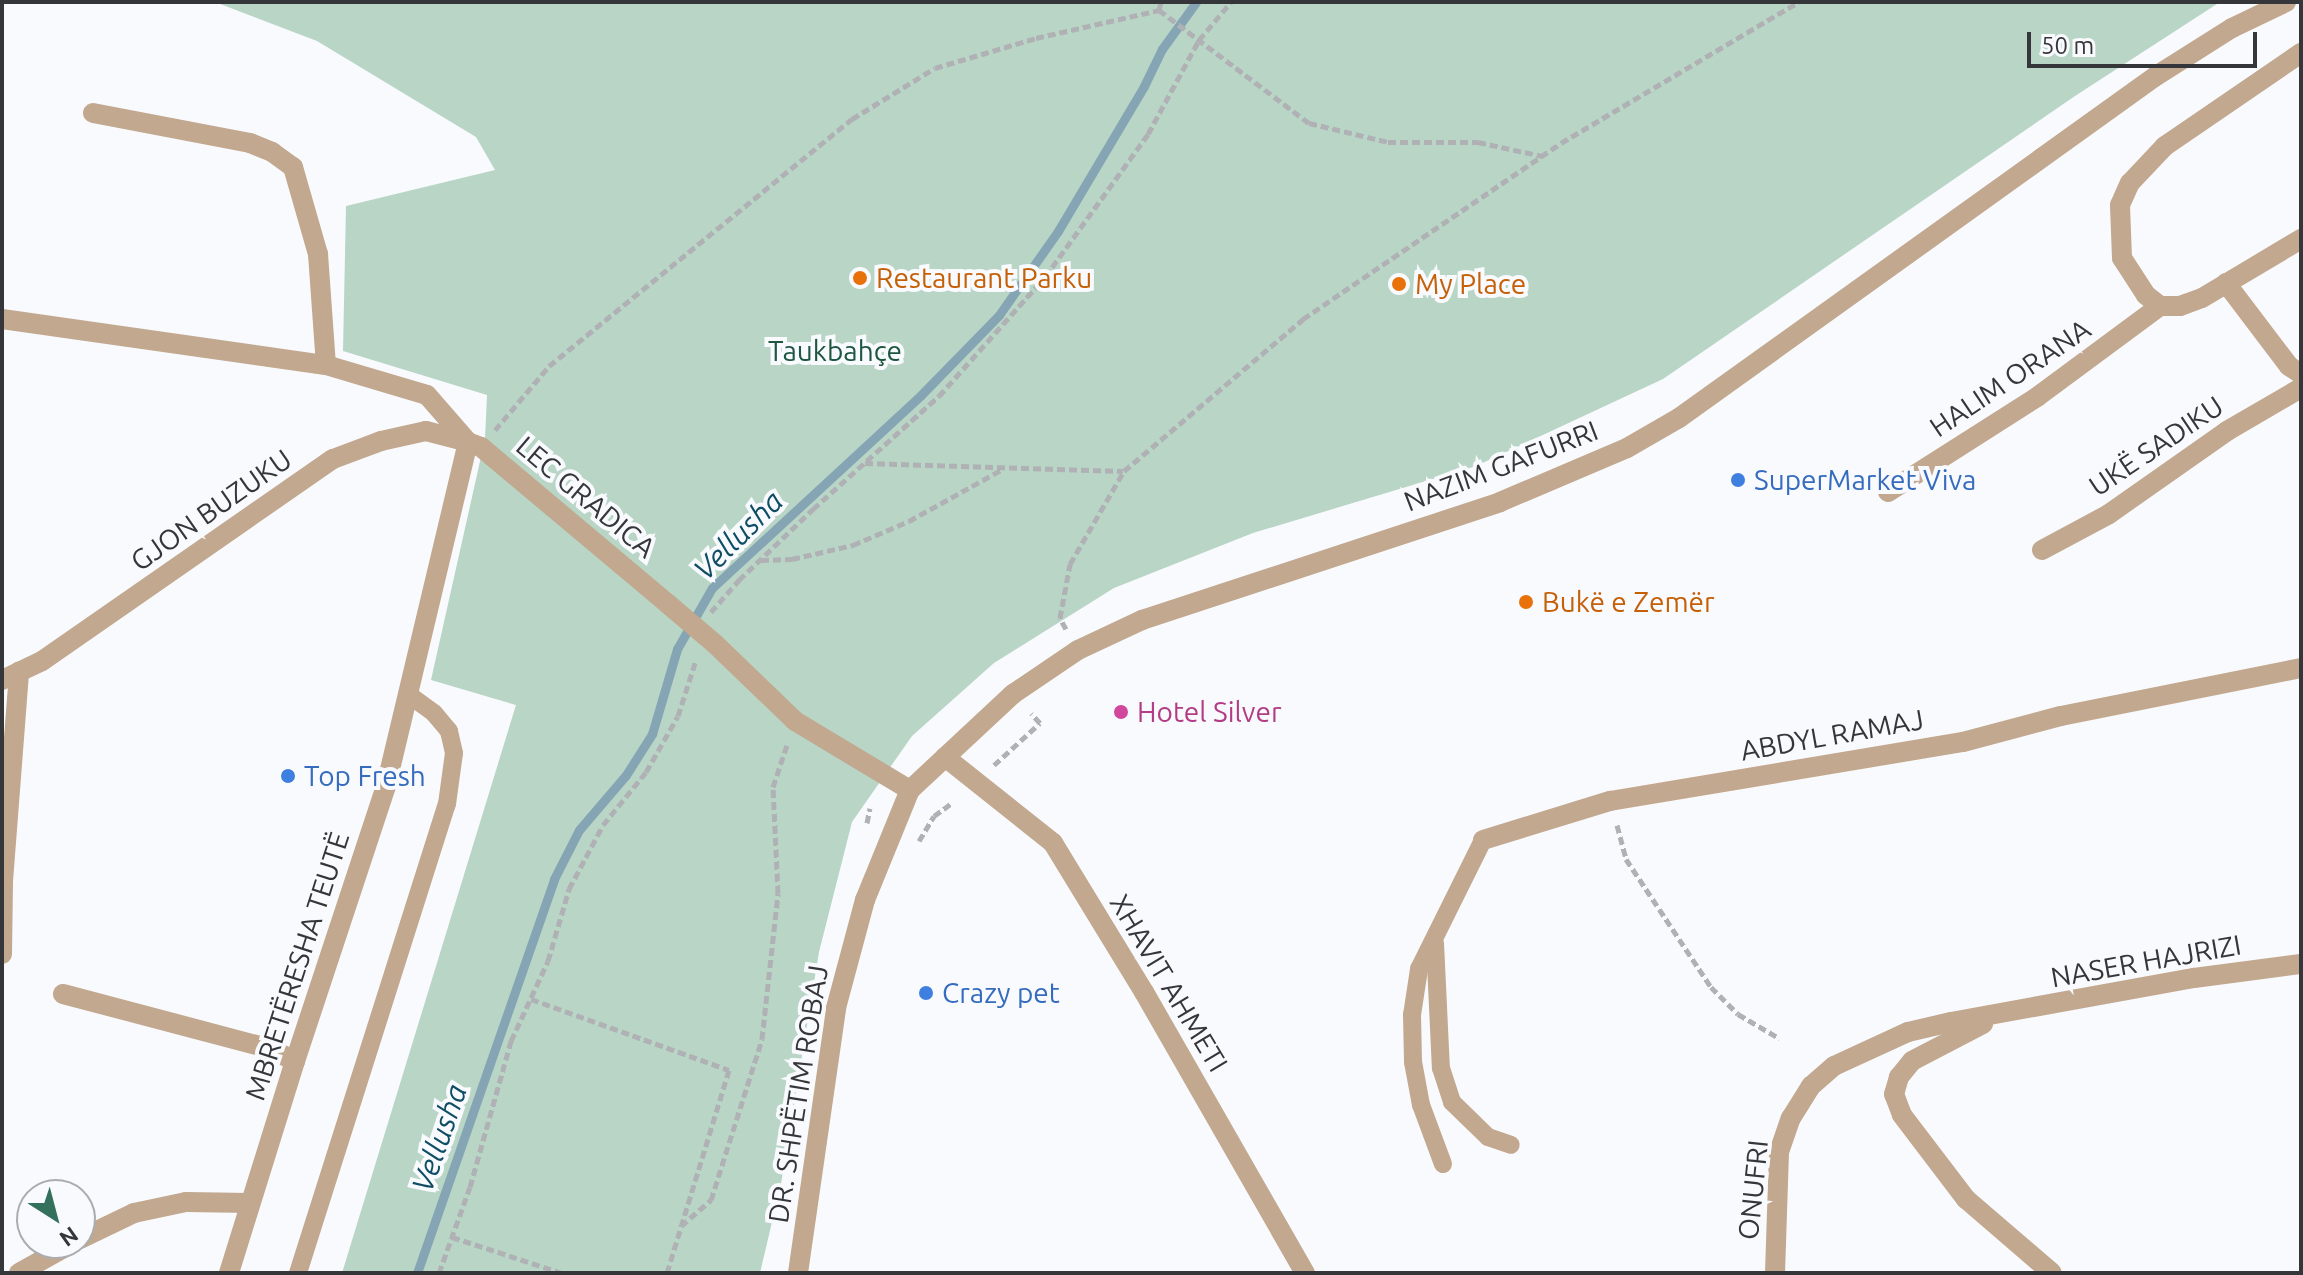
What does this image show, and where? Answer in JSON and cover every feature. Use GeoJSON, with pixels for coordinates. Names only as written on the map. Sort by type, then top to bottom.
{"type":"FeatureCollection","features":[{"type":"Feature","properties":{"kind":"street","name":"NAZIM GAFURRI"},"geometry":{"type":"LineString","coordinates":[[910,790],[1013,694],[1078,650],[1142,620],[1500,502],[1627,448],[1679,418],[2156,76],[2232,28],[2286,2]]}},
{"type":"Feature","properties":{"kind":"street"},"geometry":{"type":"LineString","coordinates":[[2160,306],[2146,295],[2122,258],[2120,205],[2130,183],[2165,146],[2301,53]]}},
{"type":"Feature","properties":{"kind":"street"},"geometry":{"type":"LineString","coordinates":[[93,113],[250,143],[272,152],[293,167],[318,254],[326,365]]}},
{"type":"Feature","properties":{"kind":"street","name":"HALIM ORANA"},"geometry":{"type":"LineString","coordinates":[[1888,492],[2037,397],[2160,306],[2180,306],[2301,239]]}},
{"type":"Feature","properties":{"kind":"street"},"geometry":{"type":"LineString","coordinates":[[2226,283],[2289,366],[2301,374]]}},
{"type":"Feature","properties":{"kind":"street","name":"LEC GRADICA"},"geometry":{"type":"LineString","coordinates":[[2,319],[326,365],[427,395],[474,444],[622,562],[698,628],[795,721],[910,790]]}},
{"type":"Feature","properties":{"kind":"street","name":"UKË SADIKU"},"geometry":{"type":"LineString","coordinates":[[2042,550],[2109,514],[2227,431],[2301,388]]}},
{"type":"Feature","properties":{"kind":"street","name":"GJON BUZUKU"},"geometry":{"type":"LineString","coordinates":[[11,676],[42,661],[333,459],[381,441],[426,431],[474,444]]}},
{"type":"Feature","properties":{"kind":"street","name":"MBRETËRESHA TEUTË"},"geometry":{"type":"LineString","coordinates":[[229,1273],[386,786],[474,444]]}},
{"type":"Feature","properties":{"kind":"street","name":"ABDYL RAMAJ"},"geometry":{"type":"LineString","coordinates":[[1483,840],[1610,801],[1963,742],[2091,710],[2301,668]]}},
{"type":"Feature","properties":{"kind":"street"},"geometry":{"type":"LineString","coordinates":[[2,954],[11,676]]}},
{"type":"Feature","properties":{"kind":"street","name":"XHAVIT AHMETI"},"geometry":{"type":"LineString","coordinates":[[945,757],[1053,843],[1144,992],[1305,1273]]}},
{"type":"Feature","properties":{"kind":"street","name":"DR. SHPËTIM ROBAJ"},"geometry":{"type":"LineString","coordinates":[[798,1273],[836,1008],[849,948],[910,790]]}},
{"type":"Feature","properties":{"kind":"street","name":"NASER HAJRIZI"},"geometry":{"type":"LineString","coordinates":[[2001,1016],[2194,978],[2301,964]]}},
{"type":"Feature","properties":{"kind":"street"},"geometry":{"type":"LineString","coordinates":[[63,994],[271,1049],[295,1061]]}},
{"type":"Feature","properties":{"kind":"street"},"geometry":{"type":"LineString","coordinates":[[2001,1016],[1912,1061],[1899,1077],[1894,1094],[1902,1115],[1966,1199],[2052,1273]]}},
{"type":"Feature","properties":{"kind":"street","name":"ONUFRI"},"geometry":{"type":"LineString","coordinates":[[1775,1273],[1779,1152],[1791,1118],[1811,1086],[1834,1066],[1908,1032],[2001,1016]]}},
{"type":"Feature","properties":{"kind":"street"},"geometry":{"type":"LineString","coordinates":[[96,1231],[147,1210],[186,1202],[250,1203]]}},
{"type":"Feature","properties":{"kind":"street"},"geometry":{"type":"LineString","coordinates":[[19,1273],[44,1259]]}},
{"type":"Feature","properties":{"kind":"lane"},"geometry":{"type":"LineString","coordinates":[[298,1273],[447,804],[454,753],[449,731],[434,713],[408,694]]}},
{"type":"Feature","properties":{"kind":"lane","name":"ABDYL RAMAJ"},"geometry":{"type":"LineString","coordinates":[[1443,1164],[1421,1105],[1413,1062],[1412,1015],[1419,969],[1483,840]]}},
{"type":"Feature","properties":{"kind":"lane","name":"ABDYL RAMAJ"},"geometry":{"type":"LineString","coordinates":[[1435,940],[1441,1068],[1452,1102],[1488,1137],[1511,1145]]}},
{"type":"Feature","properties":{"kind":"path"},"geometry":{"type":"LineString","coordinates":[[1159,10],[1161,2]]}},
{"type":"Feature","properties":{"kind":"path"},"geometry":{"type":"LineString","coordinates":[[439,1273],[511,1041],[548,961],[569,889],[603,825],[646,772],[678,716],[697,662],[687,645],[698,628],[761,560],[939,396],[1045,277],[1148,134],[1199,40],[1231,2]]}},
{"type":"Feature","properties":{"kind":"path"},"geometry":{"type":"LineString","coordinates":[[1078,650],[1060,618],[1070,564],[1124,471],[1303,319],[1542,156],[1798,2]]}},
{"type":"Feature","properties":{"kind":"path"},"geometry":{"type":"LineString","coordinates":[[474,444],[559,357],[852,119],[935,68],[1036,38],[1159,10],[1309,123],[1388,142],[1478,142],[1542,156]]}},
{"type":"Feature","properties":{"kind":"path"},"geometry":{"type":"LineString","coordinates":[[863,463],[1124,471]]}},
{"type":"Feature","properties":{"kind":"path"},"geometry":{"type":"LineString","coordinates":[[761,560],[792,559],[853,545],[909,521],[1003,469]]}},
{"type":"Feature","properties":{"kind":"path"},"geometry":{"type":"LineString","coordinates":[[989,769],[1040,723],[1031,713]]}},
{"type":"Feature","properties":{"kind":"path"},"geometry":{"type":"LineString","coordinates":[[681,1226],[711,1200],[762,1039],[778,893],[773,787],[795,721]]}},
{"type":"Feature","properties":{"kind":"path"},"geometry":{"type":"LineString","coordinates":[[1610,801],[1626,859],[1711,987],[1738,1014],[1779,1038]]}},
{"type":"Feature","properties":{"kind":"path"},"geometry":{"type":"LineString","coordinates":[[916,846],[934,816],[952,803]]}},
{"type":"Feature","properties":{"kind":"path"},"geometry":{"type":"LineString","coordinates":[[531,999],[729,1070],[667,1273]]}},
{"type":"Feature","properties":{"kind":"path"},"geometry":{"type":"LineString","coordinates":[[452,1237],[562,1273]]}},
{"type":"Feature","properties":{"kind":"green space","name":"Taukbahçe"},"geometry":{"type":"Polygon","coordinates":[[[215,2],[2220,2],[2075,96],[1663,379],[1476,466],[1253,533],[1114,588],[994,663],[912,736],[852,822],[819,952],[781,1184],[760,1273],[342,1273],[516,705],[431,680],[485,439],[487,395],[343,351],[346,206],[495,170],[476,137],[317,41],[215,2]]]}},
{"type":"Feature","properties":{"kind":"waterway","name":"Vellusha"},"geometry":{"type":"LineString","coordinates":[[417,1273],[554,879],[579,830],[626,775],[652,734],[677,649],[712,588],[921,395],[999,315],[1058,231],[1144,86],[1162,49],[1196,2]]}},
{"type":"Feature","properties":{"kind":"place","name":"Restaurant Parku"},"geometry":{"type":"Point","coordinates":[860,278]}},
{"type":"Feature","properties":{"kind":"place","name":"My Place"},"geometry":{"type":"Point","coordinates":[1399,284]}},
{"type":"Feature","properties":{"kind":"place","name":"SuperMarket Viva"},"geometry":{"type":"Point","coordinates":[1738,480]}},
{"type":"Feature","properties":{"kind":"place","name":"Bukë e Zemër"},"geometry":{"type":"Point","coordinates":[1526,602]}},
{"type":"Feature","properties":{"kind":"place","name":"Hotel Silver"},"geometry":{"type":"Point","coordinates":[1121,712]}},
{"type":"Feature","properties":{"kind":"place","name":"Top Fresh"},"geometry":{"type":"Point","coordinates":[288,776]}},
{"type":"Feature","properties":{"kind":"place","name":"Crazy pet"},"geometry":{"type":"Point","coordinates":[926,993]}}]}
